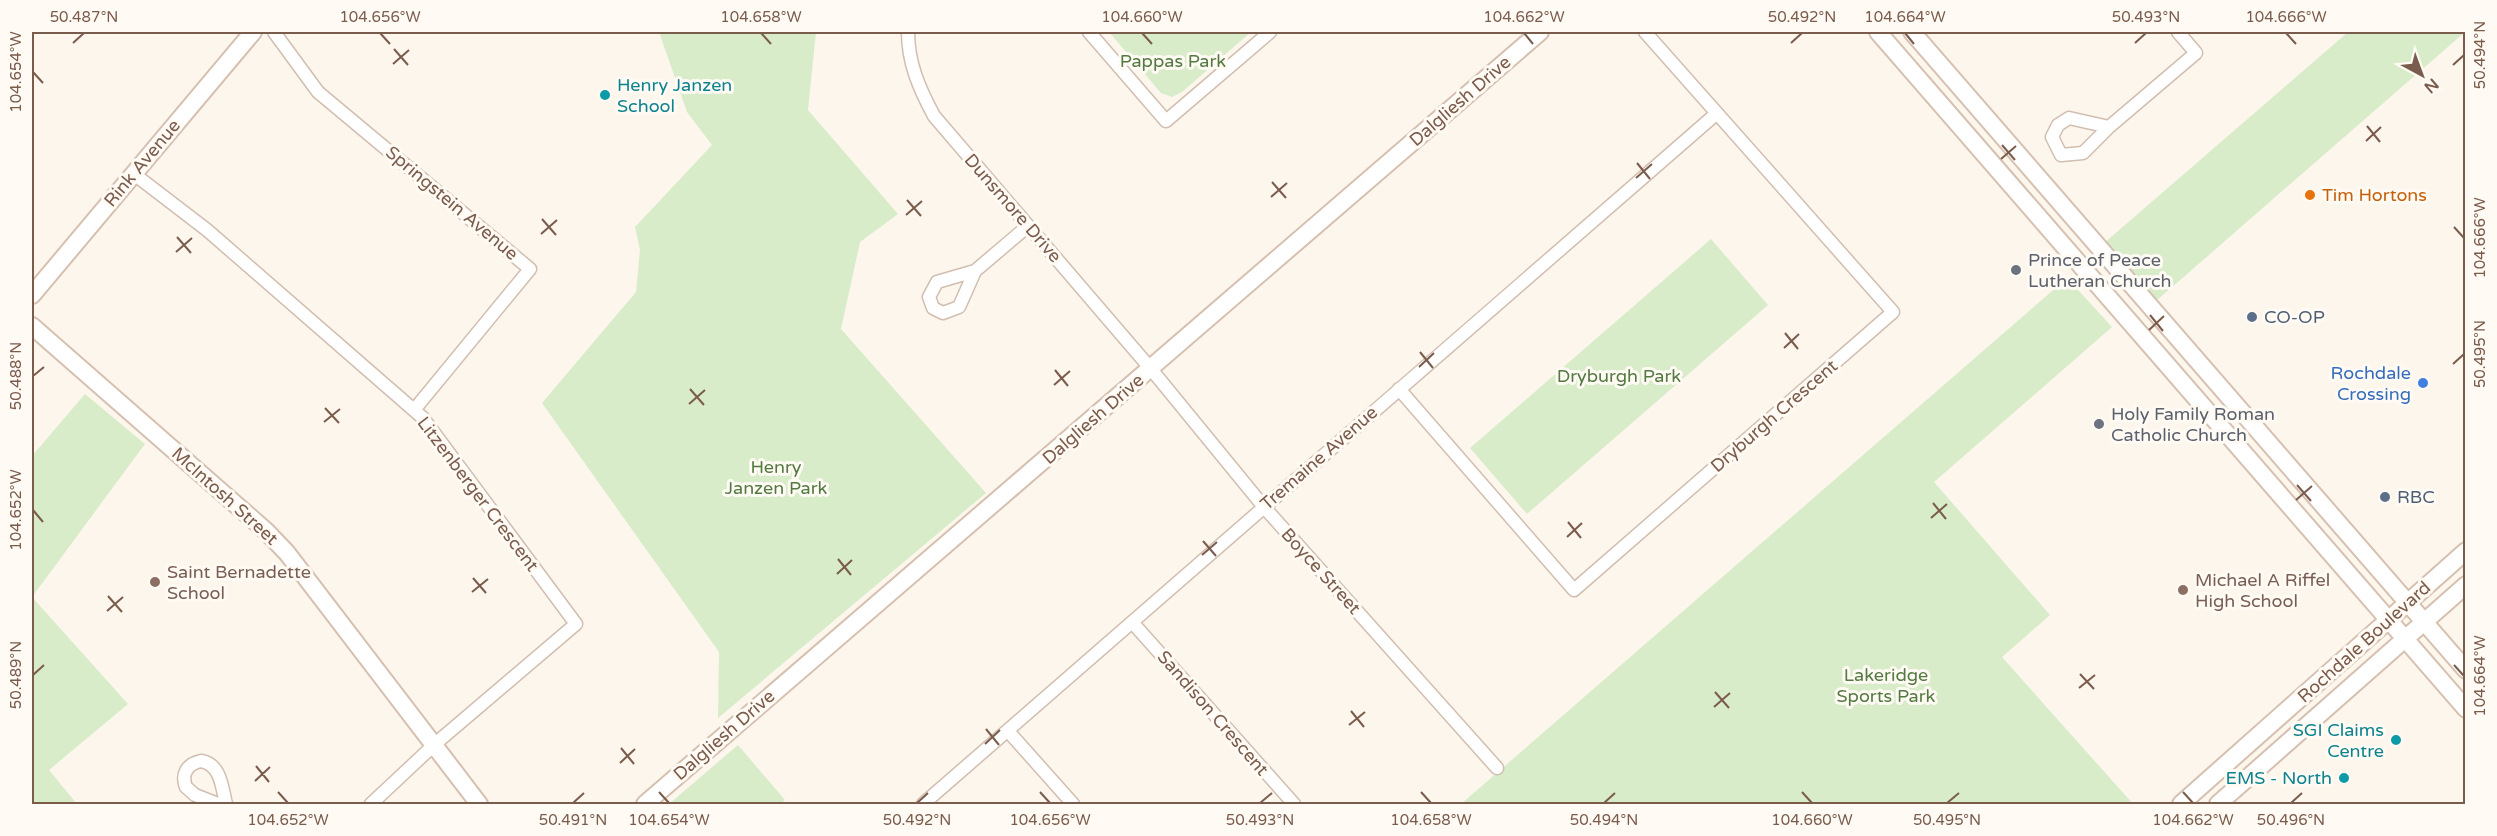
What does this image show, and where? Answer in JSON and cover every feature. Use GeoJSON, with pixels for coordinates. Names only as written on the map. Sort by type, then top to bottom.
{"type":"FeatureCollection","features":[{"type":"Feature","properties":{"kind":"main road","name":"Rink Avenue"},"geometry":{"type":"LineString","coordinates":[[32,295],[253,32]]}},
{"type":"Feature","properties":{"kind":"main road","name":"Dalgliesh Drive"},"geometry":{"type":"LineString","coordinates":[[645,804],[1540,32]]}},
{"type":"Feature","properties":{"kind":"main road"},"geometry":{"type":"LineString","coordinates":[[1878,32],[2466,709]]}},
{"type":"Feature","properties":{"kind":"main road"},"geometry":{"type":"LineString","coordinates":[[1912,32],[2466,670]]}},
{"type":"Feature","properties":{"kind":"main road","name":"McIntosh Street"},"geometry":{"type":"LineString","coordinates":[[32,326],[266,531],[287,553],[435,744],[478,804]]}},
{"type":"Feature","properties":{"kind":"main road","name":"Rochdale Boulevard"},"geometry":{"type":"LineString","coordinates":[[2181,804],[2466,551]]}},
{"type":"Feature","properties":{"kind":"main road","name":"Rochdale Boulevard"},"geometry":{"type":"LineString","coordinates":[[2218,804],[2403,638],[2466,585]]}},
{"type":"Feature","properties":{"kind":"street","name":"Springstein Avenue"},"geometry":{"type":"LineString","coordinates":[[274,32],[318,92],[530,269],[414,410]]}},
{"type":"Feature","properties":{"kind":"street","name":"Dunsmore Drive"},"geometry":{"type":"LineString","coordinates":[[908,32],[908,54],[920,90],[934,116],[1152,369]]}},
{"type":"Feature","properties":{"kind":"street"},"geometry":{"type":"LineString","coordinates":[[1089,32],[1166,121],[1270,32]]}},
{"type":"Feature","properties":{"kind":"street","name":"Dryburgh Crescent"},"geometry":{"type":"LineString","coordinates":[[1399,389],[1574,590],[1893,312],[1646,32]]}},
{"type":"Feature","properties":{"kind":"street"},"geometry":{"type":"LineString","coordinates":[[2109,127],[2196,53],[2178,32]]}},
{"type":"Feature","properties":{"kind":"street","name":"Tremaine Avenue"},"geometry":{"type":"LineString","coordinates":[[924,804],[1716,114]]}},
{"type":"Feature","properties":{"kind":"street","name":"Litzenberger Crescent"},"geometry":{"type":"LineString","coordinates":[[134,174],[207,230],[423,418],[576,624],[435,744],[371,804]]}},
{"type":"Feature","properties":{"kind":"street"},"geometry":{"type":"LineString","coordinates":[[975,271],[1028,226]]}},
{"type":"Feature","properties":{"kind":"street","name":"Boyce Street"},"geometry":{"type":"LineString","coordinates":[[1152,369],[1264,507],[1497,768]]}},
{"type":"Feature","properties":{"kind":"street","name":"Sandison Crescent"},"geometry":{"type":"LineString","coordinates":[[1132,622],[1293,804]]}},
{"type":"Feature","properties":{"kind":"street"},"geometry":{"type":"LineString","coordinates":[[1008,731],[1073,804]]}},
{"type":"Feature","properties":{"kind":"street"},"geometry":{"type":"LineString","coordinates":[[218,804],[195,795],[186,787],[184,776],[190,765],[201,761],[212,765],[218,775],[226,804]]}},
{"type":"Feature","properties":{"kind":"green space","name":"Henry Janzen Park"},"geometry":{"type":"Polygon","coordinates":[[[659,32],[816,32],[808,110],[898,214],[860,242],[841,329],[986,493],[718,718],[719,652],[542,403],[636,292],[640,250],[635,227],[712,145],[687,112],[659,32]]]}},
{"type":"Feature","properties":{"kind":"green space","name":"Pappas Park"},"geometry":{"type":"Polygon","coordinates":[[[1109,32],[1251,32],[1182,92],[1172,97],[1161,93],[1109,32]]]}},
{"type":"Feature","properties":{"kind":"green space"},"geometry":{"type":"Polygon","coordinates":[[[2348,32],[2465,32],[2156,301],[2103,244],[2348,32]]]}},
{"type":"Feature","properties":{"kind":"green space","name":"Dryburgh Park"},"geometry":{"type":"Polygon","coordinates":[[[1711,239],[1768,305],[1527,514],[1470,448],[1711,239]]]}},
{"type":"Feature","properties":{"kind":"green space","name":"Lakeridge Sports Park"},"geometry":{"type":"Polygon","coordinates":[[[2067,278],[2112,327],[1934,482],[2050,615],[2002,657],[2133,804],[1461,804],[2067,278]]]}},
{"type":"Feature","properties":{"kind":"green space"},"geometry":{"type":"Polygon","coordinates":[[[85,394],[145,444],[32,597],[32,456],[85,394]]]}},
{"type":"Feature","properties":{"kind":"green space"},"geometry":{"type":"Polygon","coordinates":[[[32,597],[128,704],[49,770],[77,804],[32,804],[32,597]]]}},
{"type":"Feature","properties":{"kind":"green space"},"geometry":{"type":"Polygon","coordinates":[[[738,745],[785,800],[780,804],[669,804],[738,745]]]}},
{"type":"Feature","properties":{"kind":"place","name":"Henry Janzen School"},"geometry":{"type":"Point","coordinates":[605,95]}},
{"type":"Feature","properties":{"kind":"place","name":"Tim Hortons"},"geometry":{"type":"Point","coordinates":[2310,195]}},
{"type":"Feature","properties":{"kind":"place","name":"Prince of Peace Lutheran Church"},"geometry":{"type":"Point","coordinates":[2016,270]}},
{"type":"Feature","properties":{"kind":"place","name":"CO-OP"},"geometry":{"type":"Point","coordinates":[2252,317]}},
{"type":"Feature","properties":{"kind":"place","name":"Rochdale Crossing"},"geometry":{"type":"Point","coordinates":[2423,383]}},
{"type":"Feature","properties":{"kind":"place","name":"Holy Family Roman Catholic Church"},"geometry":{"type":"Point","coordinates":[2099,424]}},
{"type":"Feature","properties":{"kind":"place","name":"RBC"},"geometry":{"type":"Point","coordinates":[2385,497]}},
{"type":"Feature","properties":{"kind":"place","name":"Saint Bernadette School"},"geometry":{"type":"Point","coordinates":[155,582]}},
{"type":"Feature","properties":{"kind":"place","name":"Michael A Riffel High School"},"geometry":{"type":"Point","coordinates":[2183,590]}},
{"type":"Feature","properties":{"kind":"place","name":"SGI Claims Centre"},"geometry":{"type":"Point","coordinates":[2396,740]}},
{"type":"Feature","properties":{"kind":"place","name":"EMS - North"},"geometry":{"type":"Point","coordinates":[2344,778]}}]}
